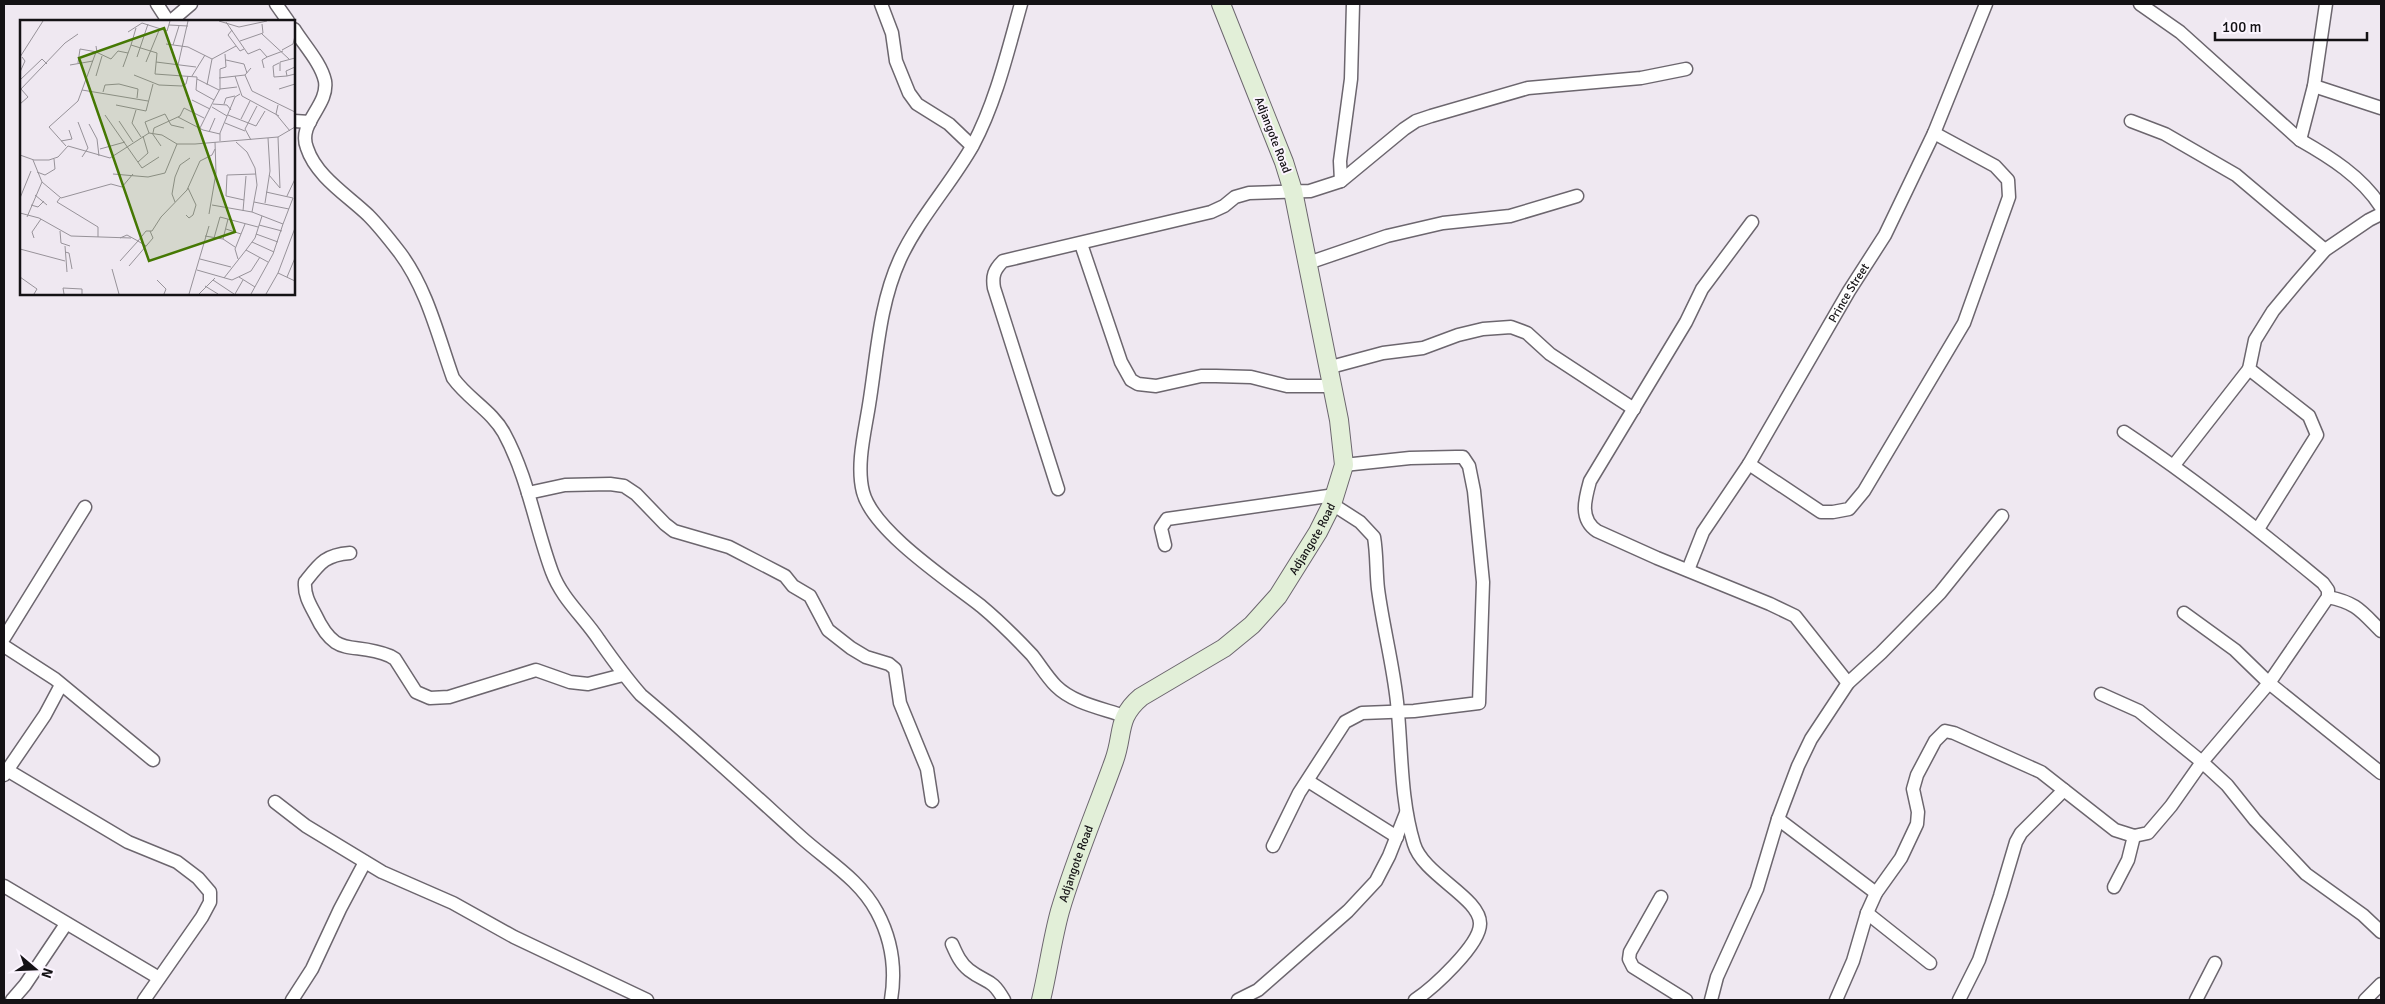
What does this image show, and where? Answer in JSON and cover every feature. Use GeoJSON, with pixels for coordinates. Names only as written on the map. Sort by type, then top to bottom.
{"type":"FeatureCollection","features":[{"type":"Feature","properties":{"kind":"street"},"geometry":{"type":"LineString","coordinates":[[157,4],[169,20]]}},
{"type":"Feature","properties":{"kind":"street"},"geometry":{"type":"LineString","coordinates":[[171,20],[191,4]]}},
{"type":"Feature","properties":{"kind":"street"},"geometry":{"type":"LineString","coordinates":[[276,4],[287,20]]}},
{"type":"Feature","properties":{"kind":"street"},"geometry":{"type":"LineString","coordinates":[[881,4],[892,33],[896,62],[909,93],[917,104],[949,124],[972,146]]}},
{"type":"Feature","properties":{"kind":"street"},"geometry":{"type":"LineString","coordinates":[[1022,4],[994,91],[972,146],[921,221],[900,260],[888,293],[880,326],[865,434],[861,468],[863,493],[877,517],[903,545],[993,616],[1032,656],[1056,686],[1074,699],[1124,716]]}},
{"type":"Feature","properties":{"kind":"street","name":"Adjangote Road"},"geometry":{"type":"LineString","coordinates":[[1041,1000],[1060,912],[1090,819],[1116,756],[1124,716],[1141,697],[1224,648],[1252,625],[1278,596],[1314,539],[1334,500],[1344,465],[1339,420],[1330,386],[1293,191],[1284,162],[1221,4]]}},
{"type":"Feature","properties":{"kind":"street"},"geometry":{"type":"LineString","coordinates":[[1341,181],[1340,161],[1351,79],[1353,4]]}},
{"type":"Feature","properties":{"kind":"street","name":"Prince Street"},"geometry":{"type":"LineString","coordinates":[[1688,570],[1703,532],[1749,464],[1848,291],[1885,235],[1934,133],[1986,4]]}},
{"type":"Feature","properties":{"kind":"street"},"geometry":{"type":"LineString","coordinates":[[2140,4],[2180,32],[2300,140],[2323,153],[2358,180],[2381,207]]}},
{"type":"Feature","properties":{"kind":"street"},"geometry":{"type":"LineString","coordinates":[[2300,140],[2314,86],[2326,4]]}},
{"type":"Feature","properties":{"kind":"street"},"geometry":{"type":"LineString","coordinates":[[295,31],[321,69],[324,80],[324,98],[310,122],[305,137],[306,147],[312,161],[369,217],[400,254],[420,284],[452,378],[462,391],[497,421],[518,461],[552,573],[564,596],[600,640],[623,675],[641,695],[806,842],[843,870],[863,891],[877,912],[894,962],[891,1000]]}},
{"type":"Feature","properties":{"kind":"street"},"geometry":{"type":"LineString","coordinates":[[1058,489],[994,288],[992,277],[996,268],[1003,261],[1081,244],[1148,225],[1211,212],[1224,206],[1235,197],[1249,193],[1310,191],[1341,181],[1416,121],[1528,88],[1641,78],[1686,69]]}},
{"type":"Feature","properties":{"kind":"street"},"geometry":{"type":"LineString","coordinates":[[2314,86],[2381,108]]}},
{"type":"Feature","properties":{"kind":"street"},"geometry":{"type":"LineString","coordinates":[[295,121],[310,122]]}},
{"type":"Feature","properties":{"kind":"street"},"geometry":{"type":"LineString","coordinates":[[2131,121],[2165,134],[2236,175],[2325,250]]}},
{"type":"Feature","properties":{"kind":"street"},"geometry":{"type":"LineString","coordinates":[[1749,464],[1821,512],[1849,509],[1864,491],[1964,323],[2009,197],[2008,180],[1995,166],[1934,133]]}},
{"type":"Feature","properties":{"kind":"street"},"geometry":{"type":"LineString","coordinates":[[1308,263],[1387,236],[1443,223],[1510,216],[1577,196]]}},
{"type":"Feature","properties":{"kind":"street"},"geometry":{"type":"LineString","coordinates":[[2174,465],[2249,369],[2255,340],[2273,311],[2325,250],[2381,214]]}},
{"type":"Feature","properties":{"kind":"street"},"geometry":{"type":"LineString","coordinates":[[1752,222],[1702,289],[1691,312],[1590,481],[1585,500],[1585,515],[1588,525],[1597,531],[1795,616],[1848,683]]}},
{"type":"Feature","properties":{"kind":"street"},"geometry":{"type":"LineString","coordinates":[[1081,244],[1120,362],[1131,380],[1138,384],[1156,386],[1201,376],[1216,376],[1251,377],[1288,386],[1330,386]]}},
{"type":"Feature","properties":{"kind":"street"},"geometry":{"type":"LineString","coordinates":[[1327,368],[1383,353],[1422,348],[1458,335],[1511,327],[1527,333],[1550,354],[1634,409]]}},
{"type":"Feature","properties":{"kind":"street"},"geometry":{"type":"LineString","coordinates":[[2249,369],[2309,416],[2317,435],[2258,529]]}},
{"type":"Feature","properties":{"kind":"street"},"geometry":{"type":"LineString","coordinates":[[1836,1000],[1853,961],[1867,913],[1876,894],[1901,858],[1917,824],[1918,812],[1913,788],[1935,741],[1945,731],[2041,772],[2115,830],[2134,836],[2148,833],[2172,806],[2202,762],[2269,683],[2328,597],[2328,590],[2323,582],[2258,529],[2174,465],[2124,432]]}},
{"type":"Feature","properties":{"kind":"street"},"geometry":{"type":"LineString","coordinates":[[1273,846],[1288,814],[1345,722],[1362,713],[1414,711],[1479,703],[1483,582],[1474,491],[1469,466],[1463,457],[1410,458],[1344,465]]}},
{"type":"Feature","properties":{"kind":"street"},"geometry":{"type":"LineString","coordinates":[[528,493],[565,485],[610,484],[624,486],[636,494],[674,531],[729,547],[785,576],[793,586],[810,596],[828,630],[866,657],[889,664],[895,668],[900,703],[927,769],[932,801]]}},
{"type":"Feature","properties":{"kind":"street"},"geometry":{"type":"LineString","coordinates":[[1165,545],[1161,528],[1167,519],[1334,500],[1374,536],[1378,590],[1396,697],[1406,812],[1415,849],[1434,874],[1470,903],[1479,914],[1480,925],[1476,936],[1466,951],[1440,980],[1415,1000]]}},
{"type":"Feature","properties":{"kind":"street"},"geometry":{"type":"LineString","coordinates":[[4,638],[85,507]]}},
{"type":"Feature","properties":{"kind":"street"},"geometry":{"type":"LineString","coordinates":[[1711,1000],[1717,977],[1757,889],[1778,819],[1798,766],[1811,739],[1848,683],[1881,653],[1940,593],[2002,516]]}},
{"type":"Feature","properties":{"kind":"street"},"geometry":{"type":"LineString","coordinates":[[350,553],[335,554],[322,561],[305,582],[306,597],[324,633],[336,645],[390,656],[395,659],[416,692],[424,697],[449,697],[536,670],[570,682],[588,684],[623,675]]}},
{"type":"Feature","properties":{"kind":"street"},"geometry":{"type":"LineString","coordinates":[[2328,597],[2347,601],[2356,606],[2381,630]]}},
{"type":"Feature","properties":{"kind":"street"},"geometry":{"type":"LineString","coordinates":[[2184,613],[2235,650],[2269,683],[2381,773]]}},
{"type":"Feature","properties":{"kind":"street"},"geometry":{"type":"LineString","coordinates":[[4,646],[61,685],[153,760]]}},
{"type":"Feature","properties":{"kind":"street"},"geometry":{"type":"LineString","coordinates":[[61,685],[45,715],[5,773],[128,842],[177,862],[198,878],[210,892],[210,902],[202,917],[144,1000]]}},
{"type":"Feature","properties":{"kind":"street"},"geometry":{"type":"LineString","coordinates":[[2101,694],[2139,711],[2202,762],[2227,786],[2272,838],[2312,879],[2357,911],[2381,932]]}},
{"type":"Feature","properties":{"kind":"street"},"geometry":{"type":"LineString","coordinates":[[1396,697],[1414,711]]}},
{"type":"Feature","properties":{"kind":"street"},"geometry":{"type":"LineString","coordinates":[[1308,781],[1397,837]]}},
{"type":"Feature","properties":{"kind":"street"},"geometry":{"type":"LineString","coordinates":[[1959,1000],[1979,960],[2016,842],[2021,833],[2064,790]]}},
{"type":"Feature","properties":{"kind":"street"},"geometry":{"type":"LineString","coordinates":[[275,802],[306,826],[365,862],[453,903],[588,973],[648,1000]]}},
{"type":"Feature","properties":{"kind":"street"},"geometry":{"type":"LineString","coordinates":[[1238,1000],[1258,990],[1348,911],[1376,881],[1389,856],[1406,812]]}},
{"type":"Feature","properties":{"kind":"street"},"geometry":{"type":"LineString","coordinates":[[1778,819],[1876,894]]}},
{"type":"Feature","properties":{"kind":"street"},"geometry":{"type":"LineString","coordinates":[[2114,887],[2128,860],[2134,836]]}},
{"type":"Feature","properties":{"kind":"street"},"geometry":{"type":"LineString","coordinates":[[1389,856],[1402,850],[1415,849]]}},
{"type":"Feature","properties":{"kind":"street"},"geometry":{"type":"LineString","coordinates":[[292,1000],[312,969],[340,909],[365,862]]}},
{"type":"Feature","properties":{"kind":"street"},"geometry":{"type":"LineString","coordinates":[[4,886],[158,978]]}},
{"type":"Feature","properties":{"kind":"street"},"geometry":{"type":"LineString","coordinates":[[1661,897],[1630,952],[1629,959],[1633,967],[1686,1000]]}},
{"type":"Feature","properties":{"kind":"street"},"geometry":{"type":"LineString","coordinates":[[1867,913],[1930,963]]}},
{"type":"Feature","properties":{"kind":"street"},"geometry":{"type":"LineString","coordinates":[[12,1000],[25,985],[66,924]]}},
{"type":"Feature","properties":{"kind":"street"},"geometry":{"type":"LineString","coordinates":[[952,944],[961,962],[970,971],[996,985],[1004,1000]]}},
{"type":"Feature","properties":{"kind":"street"},"geometry":{"type":"LineString","coordinates":[[2196,1000],[2215,963]]}},
{"type":"Feature","properties":{"kind":"street"},"geometry":{"type":"LineString","coordinates":[[2365,1000],[2381,984]]}}]}
